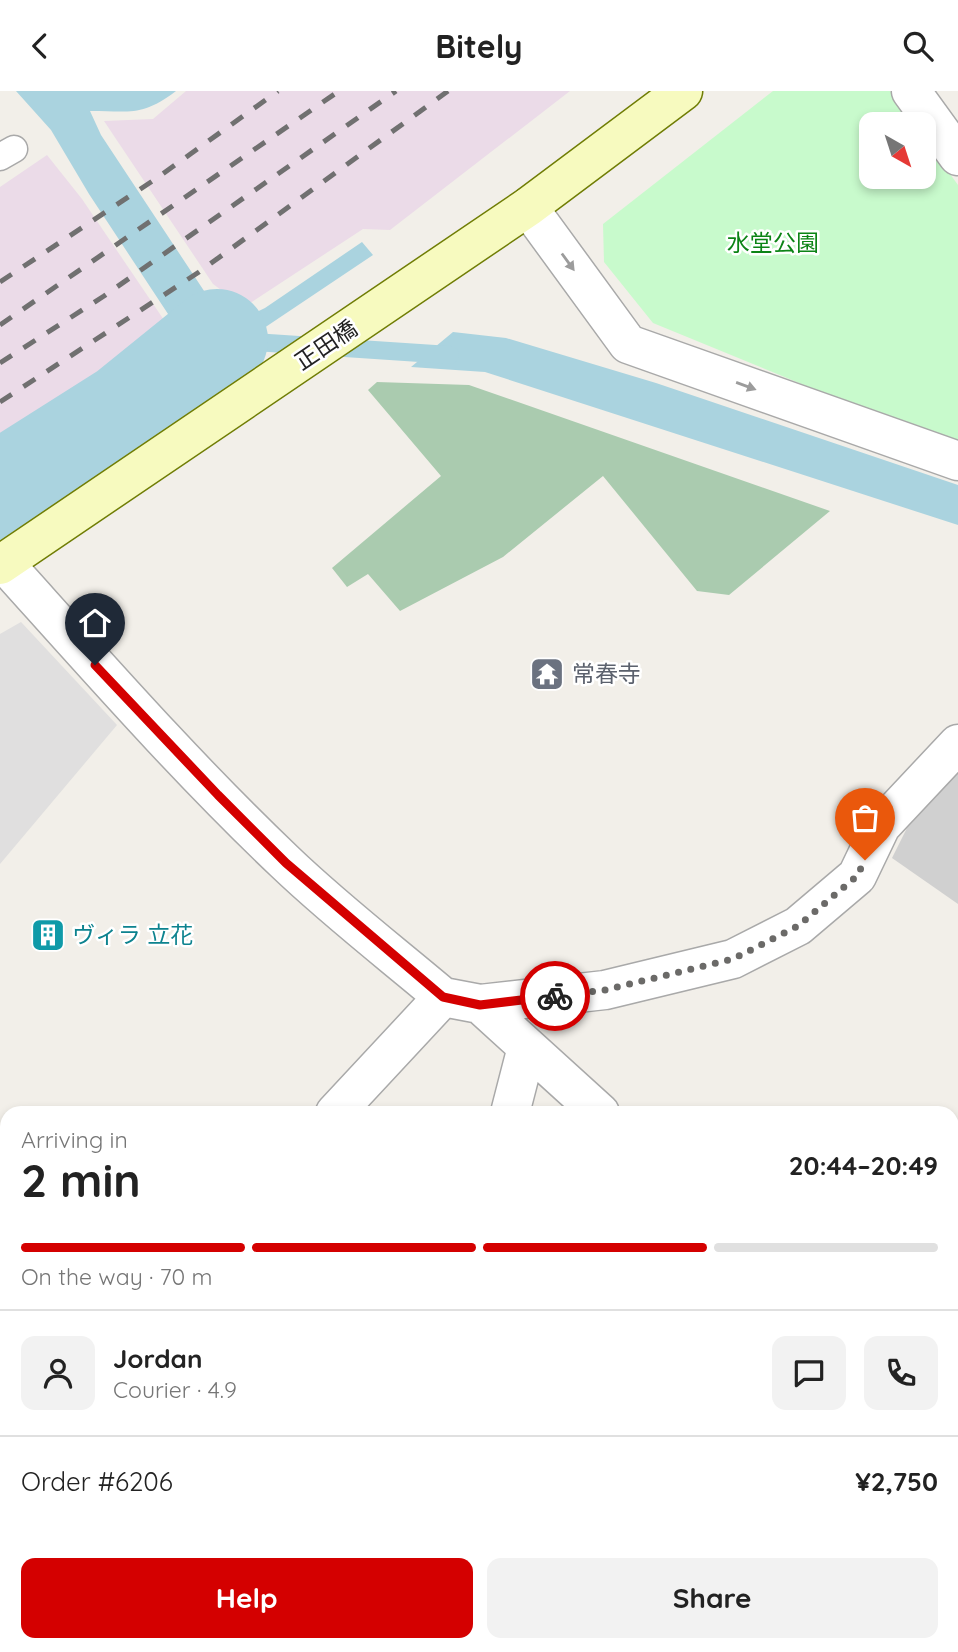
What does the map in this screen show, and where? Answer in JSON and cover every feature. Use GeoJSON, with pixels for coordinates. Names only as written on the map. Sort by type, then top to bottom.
{"type":"FeatureCollection","features":[{"type":"Feature","properties":{"kind":"street","name":"正田橋"},"geometry":{"type":"LineString","coordinates":[[2,564],[528,207],[683,91]]}},
{"type":"Feature","properties":{"kind":"street"},"geometry":{"type":"LineString","coordinates":[[911,91],[958,156]]}},
{"type":"Feature","properties":{"kind":"street"},"geometry":{"type":"LineString","coordinates":[[528,207],[628,344],[958,461]]}},
{"type":"Feature","properties":{"kind":"street"},"geometry":{"type":"LineString","coordinates":[[2,564],[142,715],[286,863],[443,997],[480,1005],[605,990],[733,959],[798,926],[857,876],[881,826],[958,744]]}},
{"type":"Feature","properties":{"kind":"street"},"geometry":{"type":"LineString","coordinates":[[342,1106],[443,997]]}},
{"type":"Feature","properties":{"kind":"street"},"geometry":{"type":"LineString","coordinates":[[480,1005],[592,1106]]}},
{"type":"Feature","properties":{"kind":"street"},"geometry":{"type":"LineString","coordinates":[[512,1106],[527,1047]]}},
{"type":"Feature","properties":{"kind":"shaded area"},"geometry":{"type":"Polygon","coordinates":[[[186,91],[570,91],[390,230],[363,229],[244,307],[213,284],[104,121],[153,119],[186,91]]]}},
{"type":"Feature","properties":{"kind":"shaded area"},"geometry":{"type":"Polygon","coordinates":[[[47,155],[82,199],[166,323],[101,420],[0,484],[0,187],[47,155]]]}},
{"type":"Feature","properties":{"kind":"shaded area"},"geometry":{"type":"Polygon","coordinates":[[[21,622],[117,725],[0,864],[0,634],[21,622]]]}},
{"type":"Feature","properties":{"kind":"shaded area"},"geometry":{"type":"Polygon","coordinates":[[[958,772],[958,904],[892,858],[907,828],[958,772]]]}},
{"type":"Feature","properties":{"kind":"green space","name":"水堂公園"},"geometry":{"type":"Polygon","coordinates":[[[773,91],[890,91],[905,112],[859,112],[859,189],[936,189],[936,155],[958,185],[958,441],[821,392],[653,323],[604,262],[603,224],[773,91]]]}},
{"type":"Feature","properties":{"kind":"green space"},"geometry":{"type":"Polygon","coordinates":[[[377,382],[469,385],[830,511],[729,595],[697,591],[603,476],[503,557],[400,611],[368,574],[347,587],[332,568],[441,476],[368,390],[377,382]]]}},
{"type":"Feature","properties":{"kind":"water"},"geometry":{"type":"Polygon","coordinates":[[[16,91],[176,91],[144,109],[125,112],[90,111],[101,135],[214,306],[242,319],[265,308],[362,242],[373,255],[218,359],[120,429],[107,412],[179,360],[182,342],[170,317],[89,194],[51,130],[16,91]]]}},
{"type":"Feature","properties":{"kind":"water"},"geometry":{"type":"Polygon","coordinates":[[[453,332],[506,338],[656,383],[958,485],[958,525],[485,372],[411,367],[453,332]]]}},
{"type":"Feature","properties":{"kind":"waterway"},"geometry":{"type":"LineString","coordinates":[[0,493],[128,412],[217,340]]}},
{"type":"Feature","properties":{"kind":"waterway"},"geometry":{"type":"LineString","coordinates":[[223,340],[450,355]]}},
{"type":"Feature","properties":{"kind":"railway"},"geometry":{"type":"LineString","coordinates":[[0,282],[157,178],[278,91]]}},
{"type":"Feature","properties":{"kind":"railway"},"geometry":{"type":"LineString","coordinates":[[0,325],[339,91]]}},
{"type":"Feature","properties":{"kind":"railway"},"geometry":{"type":"LineString","coordinates":[[0,363],[104,296],[396,91]]}},
{"type":"Feature","properties":{"kind":"railway"},"geometry":{"type":"LineString","coordinates":[[0,402],[199,272],[448,91]]}},
{"type":"Feature","properties":{"kind":"way so far"},"geometry":{"type":"LineString","coordinates":[[555,996],[605,990],[733,959],[798,926],[857,876],[865,860]]}},
{"type":"Feature","properties":{"kind":"place","name":"常春寺"},"geometry":{"type":"Point","coordinates":[547,674]}},
{"type":"Feature","properties":{"kind":"place","name":"ヴィラ 立花"},"geometry":{"type":"Point","coordinates":[48,935]}},
{"type":"Feature","properties":{"kind":"route"},"geometry":{"type":"LineString","coordinates":[[95,665],[286,863],[443,997],[480,1005],[555,996]]}}]}
